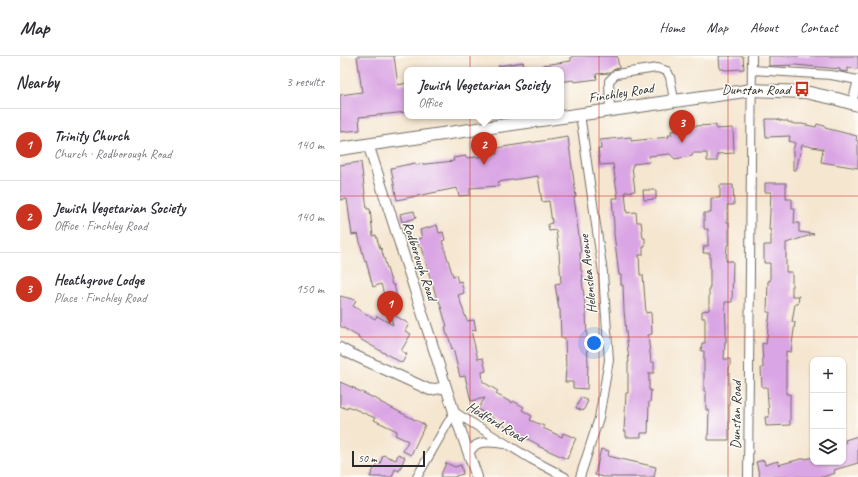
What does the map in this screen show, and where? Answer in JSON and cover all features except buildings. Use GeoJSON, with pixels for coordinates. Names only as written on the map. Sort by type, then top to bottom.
{"type":"FeatureCollection","features":[{"type":"Feature","properties":{"kind":"main road","name":"Finchley Road"},"geometry":{"type":"LineString","coordinates":[[564,116],[752,90],[805,92],[855,104]]}},
{"type":"Feature","properties":{"kind":"main road","name":"Finchley Road"},"geometry":{"type":"LineString","coordinates":[[340,149],[545,119]]}},
{"type":"Feature","properties":{"kind":"street","name":"Dunstan Road"},"geometry":{"type":"LineString","coordinates":[[748,477],[752,56]]}},
{"type":"Feature","properties":{"kind":"street"},"geometry":{"type":"LineString","coordinates":[[610,110],[609,81],[616,74],[658,68],[667,71],[670,77],[674,100]]}},
{"type":"Feature","properties":{"kind":"street"},"geometry":{"type":"LineString","coordinates":[[752,70],[831,75],[858,80],[855,104]]}},
{"type":"Feature","properties":{"kind":"street","name":"Helenslea Avenue"},"geometry":{"type":"LineString","coordinates":[[580,114],[602,273],[609,360],[599,418],[580,477]]}},
{"type":"Feature","properties":{"kind":"street","name":"Rodborough Road"},"geometry":{"type":"LineString","coordinates":[[368,144],[446,387]]}},
{"type":"Feature","properties":{"kind":"street"},"geometry":{"type":"LineString","coordinates":[[340,348],[430,390],[446,387]]}},
{"type":"Feature","properties":{"kind":"street","name":"Hodford Road"},"geometry":{"type":"LineString","coordinates":[[446,387],[454,412],[531,459],[564,477]]}},
{"type":"Feature","properties":{"kind":"street"},"geometry":{"type":"LineString","coordinates":[[454,412],[477,477]]}},
{"type":"Feature","properties":{"kind":"street"},"geometry":{"type":"LineString","coordinates":[[417,477],[454,412]]}},
{"type":"Feature","properties":{"kind":"street"},"geometry":{"type":"LineString","coordinates":[[469,453],[477,445],[484,443],[508,445]]}},
{"type":"Feature","properties":{"kind":"place","name":"Dunstan Road"},"geometry":{"type":"Point","coordinates":[802,89]}},
{"type":"Feature","properties":{"kind":"place","name":"Heathgrove Lodge"},"geometry":{"type":"Point","coordinates":[682,143]}},
{"type":"Feature","properties":{"kind":"place","name":"Jewish Vegetarian Society"},"geometry":{"type":"Point","coordinates":[484,165]}},
{"type":"Feature","properties":{"kind":"place","name":"Trinity Church"},"geometry":{"type":"Point","coordinates":[390,324]}}]}
